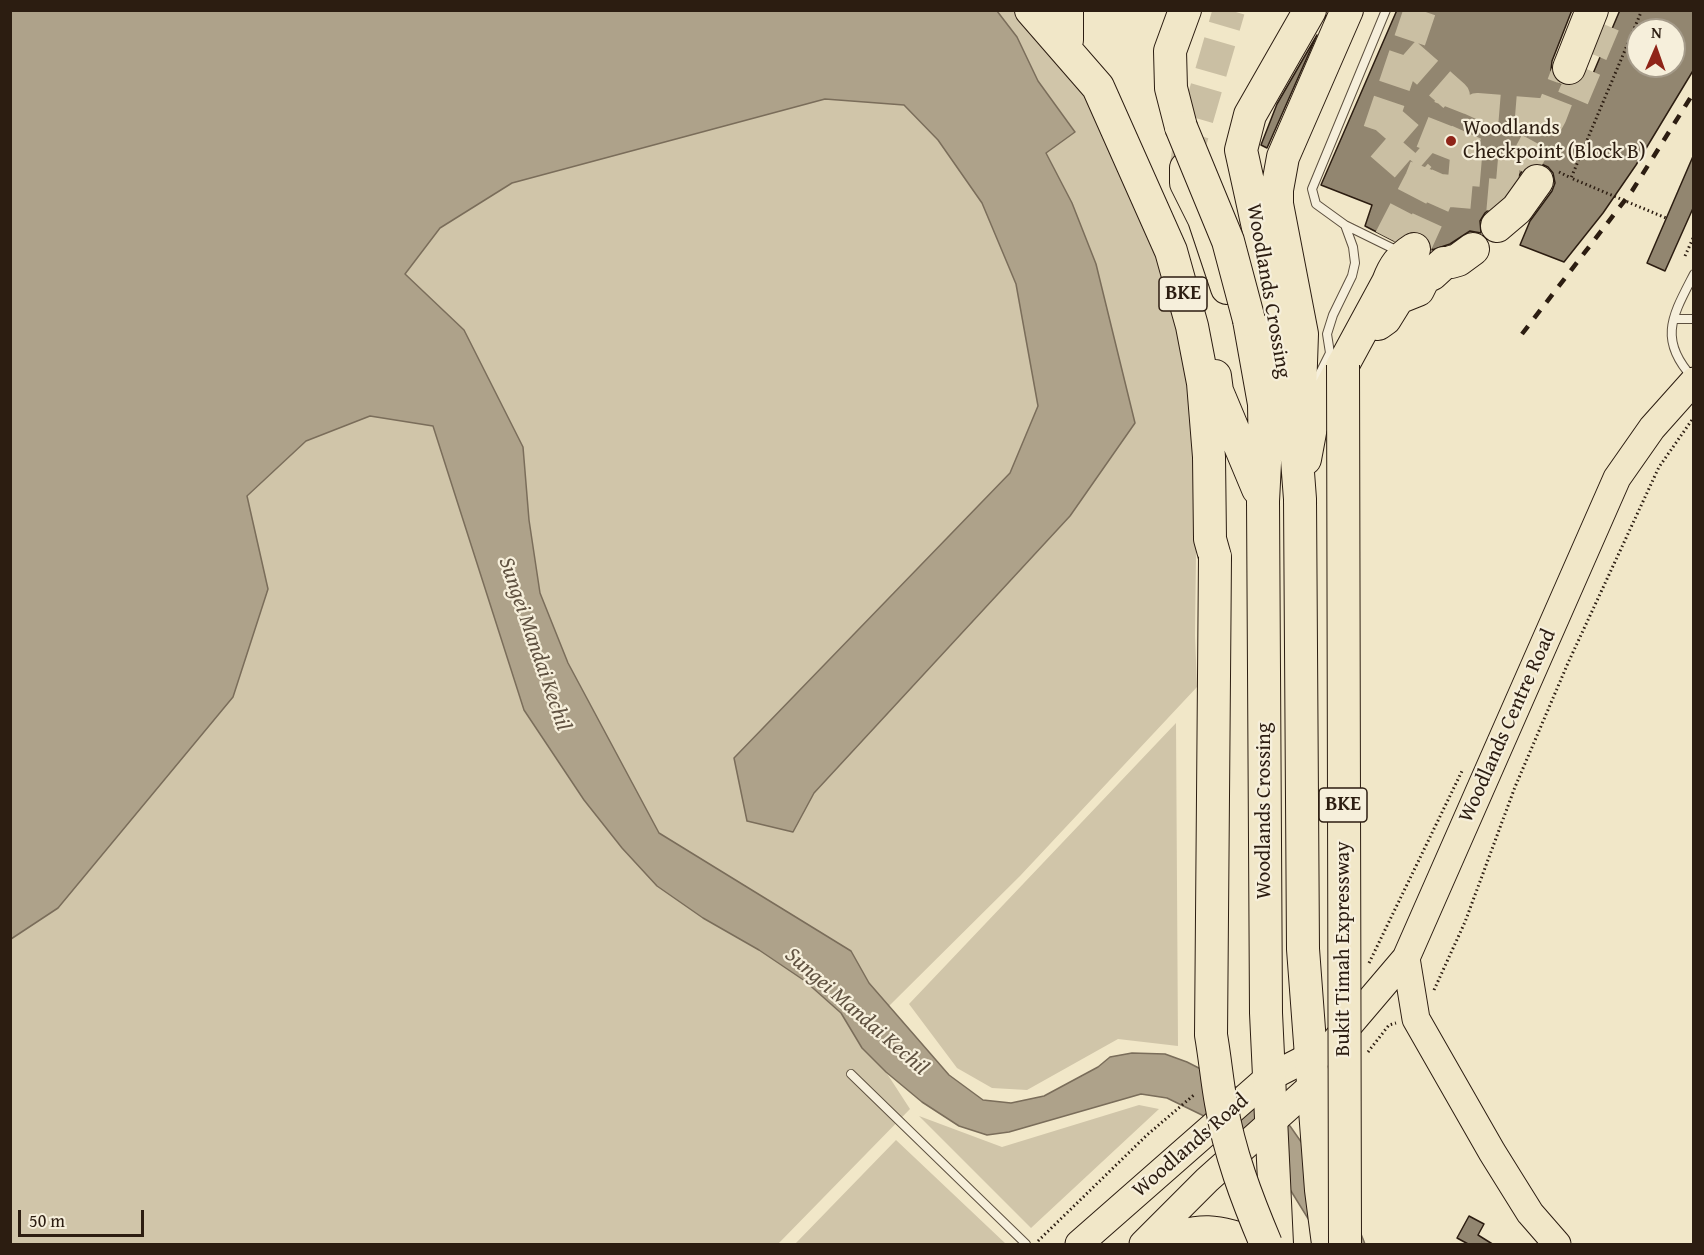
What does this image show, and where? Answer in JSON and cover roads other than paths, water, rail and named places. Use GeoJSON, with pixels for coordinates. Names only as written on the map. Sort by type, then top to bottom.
{"type":"FeatureCollection","features":[{"type":"Feature","properties":{"kind":"highway","name":"Woodlands Crossing"},"geometry":{"type":"LineString","coordinates":[[1031,10],[1098,87],[1135,142],[1175,220],[1201,307],[1217,391],[1263,501]]}},
{"type":"Feature","properties":{"kind":"highway","name":"Woodlands Crossing"},"geometry":{"type":"LineString","coordinates":[[1042,10],[1067,25]]}},
{"type":"Feature","properties":{"kind":"highway","name":"Woodlands Crossing"},"geometry":{"type":"LineString","coordinates":[[1057,10],[1098,87]]}},
{"type":"Feature","properties":{"kind":"highway","name":"Woodlands Crossing"},"geometry":{"type":"LineString","coordinates":[[1185,10],[1170,51],[1171,88],[1181,127],[1228,242],[1250,320],[1258,366],[1264,427],[1266,986],[1268,1078],[1277,1245]]}},
{"type":"Feature","properties":{"kind":"highway","name":"Woodlands Crossing"},"geometry":{"type":"LineString","coordinates":[[1298,423],[1270,282],[1240,150],[1250,116],[1306,21],[1310,10]]}},
{"type":"Feature","properties":{"kind":"highway","name":"Woodlands Crossing"},"geometry":{"type":"LineString","coordinates":[[1329,1245],[1321,1190],[1303,948],[1298,423],[1302,334],[1277,204],[1277,190],[1283,157],[1347,10]]}},
{"type":"Feature","properties":{"kind":"highway"},"geometry":{"type":"LineString","coordinates":[[1569,68],[1592,10]]}},
{"type":"Feature","properties":{"kind":"highway","name":"BKE"},"geometry":{"type":"LineString","coordinates":[[1098,87],[1171,251],[1192,326],[1203,383],[1219,539],[1215,557],[1211,1035],[1221,1104],[1229,1138],[1240,1178],[1264,1245]]}},
{"type":"Feature","properties":{"kind":"highway","name":"Woodlands Crossing"},"geometry":{"type":"LineString","coordinates":[[1186,168],[1186,183],[1204,219],[1245,344],[1259,418],[1264,427]]}},
{"type":"Feature","properties":{"kind":"highway"},"geometry":{"type":"LineString","coordinates":[[1497,225],[1517,209],[1537,181]]}},
{"type":"Feature","properties":{"kind":"highway","name":"Woodlands Crossing"},"geometry":{"type":"LineString","coordinates":[[1300,499],[1311,427],[1361,332],[1375,278],[1376,264],[1424,255]]}},
{"type":"Feature","properties":{"kind":"highway"},"geometry":{"type":"LineString","coordinates":[[1361,332],[1385,318],[1398,298],[1418,290],[1424,278],[1424,255]]}},
{"type":"Feature","properties":{"kind":"highway","name":"Bukit Timah Expressway"},"geometry":{"type":"LineString","coordinates":[[1343,365],[1345,1245]]}},
{"type":"Feature","properties":{"kind":"highway","name":"BKE"},"geometry":{"type":"LineString","coordinates":[[1215,516],[1217,391]]}},
{"type":"Feature","properties":{"kind":"main road","name":"Woodlands Centre Road"},"geometry":{"type":"LineString","coordinates":[[1312,1070],[1406,958],[1617,478],[1652,428],[1694,380]]}},
{"type":"Feature","properties":{"kind":"main road"},"geometry":{"type":"LineString","coordinates":[[1406,958],[1425,1009],[1497,1161],[1530,1213],[1557,1245]]}},
{"type":"Feature","properties":{"kind":"main road","name":"Woodlands Road"},"geometry":{"type":"LineString","coordinates":[[1078,1245],[1137,1192],[1190,1149],[1268,1078],[1312,1070]]}},
{"type":"Feature","properties":{"kind":"main road","name":"Woodlands Road"},"geometry":{"type":"LineString","coordinates":[[1143,1245],[1160,1234],[1207,1180],[1271,1121],[1312,1070]]}},
{"type":"Feature","properties":{"kind":"main road"},"geometry":{"type":"LineString","coordinates":[[1160,1234],[1209,1230],[1234,1233],[1264,1245]]}},
{"type":"Feature","properties":{"kind":"lane"},"geometry":{"type":"LineString","coordinates":[[1386,10],[1312,189],[1316,204],[1345,225],[1424,255]]}},
{"type":"Feature","properties":{"kind":"lane"},"geometry":{"type":"LineString","coordinates":[[1310,394],[1330,353],[1328,333],[1352,276],[1355,263],[1353,248],[1345,225]]}},
{"type":"Feature","properties":{"kind":"lane"},"geometry":{"type":"LineString","coordinates":[[1694,274],[1676,310],[1672,345],[1679,363],[1694,380]]}},
{"type":"Feature","properties":{"kind":"lane"},"geometry":{"type":"LineString","coordinates":[[1674,320],[1694,319]]}},
{"type":"Feature","properties":{"kind":"lane"},"geometry":{"type":"LineString","coordinates":[[851,1074],[1026,1245]]}},
{"type":"Feature","properties":{"kind":"water","name":"Sungei Mandai Kechil"},"geometry":{"type":"Polygon","coordinates":[[[11,11],[997,11],[1017,37],[1038,81],[1075,132],[1046,153],[1072,203],[1096,264],[1135,423],[1070,516],[814,793],[793,832],[747,821],[734,758],[1010,473],[1038,406],[1016,284],[982,203],[938,140],[904,105],[825,99],[512,183],[440,228],[405,274],[464,330],[523,447],[529,520],[540,593],[568,663],[659,833],[851,951],[869,983],[949,1075],[983,1100],[1011,1103],[1044,1096],[1098,1067],[1110,1057],[1132,1053],[1165,1054],[1187,1062],[1234,1086],[1290,1126],[1355,1219],[1365,1244],[1322,1244],[1291,1191],[1265,1157],[1206,1117],[1167,1098],[1141,1094],[1009,1132],[987,1135],[959,1126],[922,1102],[886,1072],[862,1048],[841,1013],[805,981],[759,950],[703,918],[657,886],[622,848],[584,800],[524,710],[433,426],[370,416],[306,441],[247,496],[268,589],[233,697],[58,908],[11,939],[11,11]]]}},
{"type":"Feature","properties":{"kind":"tunnel"},"geometry":{"type":"LineString","coordinates":[[1186,165],[1188,151],[1229,10]]}},
{"type":"Feature","properties":{"kind":"tunnel"},"geometry":{"type":"LineString","coordinates":[[1420,10],[1376,140],[1421,179]]}},
{"type":"Feature","properties":{"kind":"tunnel"},"geometry":{"type":"LineString","coordinates":[[1573,98],[1610,10]]}},
{"type":"Feature","properties":{"kind":"tunnel"},"geometry":{"type":"LineString","coordinates":[[1390,239],[1421,179],[1454,96],[1405,53]]}},
{"type":"Feature","properties":{"kind":"tunnel"},"geometry":{"type":"LineString","coordinates":[[1440,190],[1507,196],[1551,115],[1569,68]]}},
{"type":"Feature","properties":{"kind":"tunnel"},"geometry":{"type":"LineString","coordinates":[[1414,249],[1477,109],[1551,115]]}},
{"type":"Feature","properties":{"kind":"tunnel"},"geometry":{"type":"LineString","coordinates":[[1384,116],[1430,156]]}},
{"type":"Feature","properties":{"kind":"tunnel"},"geometry":{"type":"LineString","coordinates":[[1449,168],[1519,174]]}},
{"type":"Feature","properties":{"kind":"railway"},"geometry":{"type":"LineString","coordinates":[[1522,334],[1632,191],[1694,92]]}},
{"type":"Feature","properties":{"kind":"place","name":"Woodlands Checkpoint (Block B)"},"geometry":{"type":"Point","coordinates":[1451,141]}}]}
